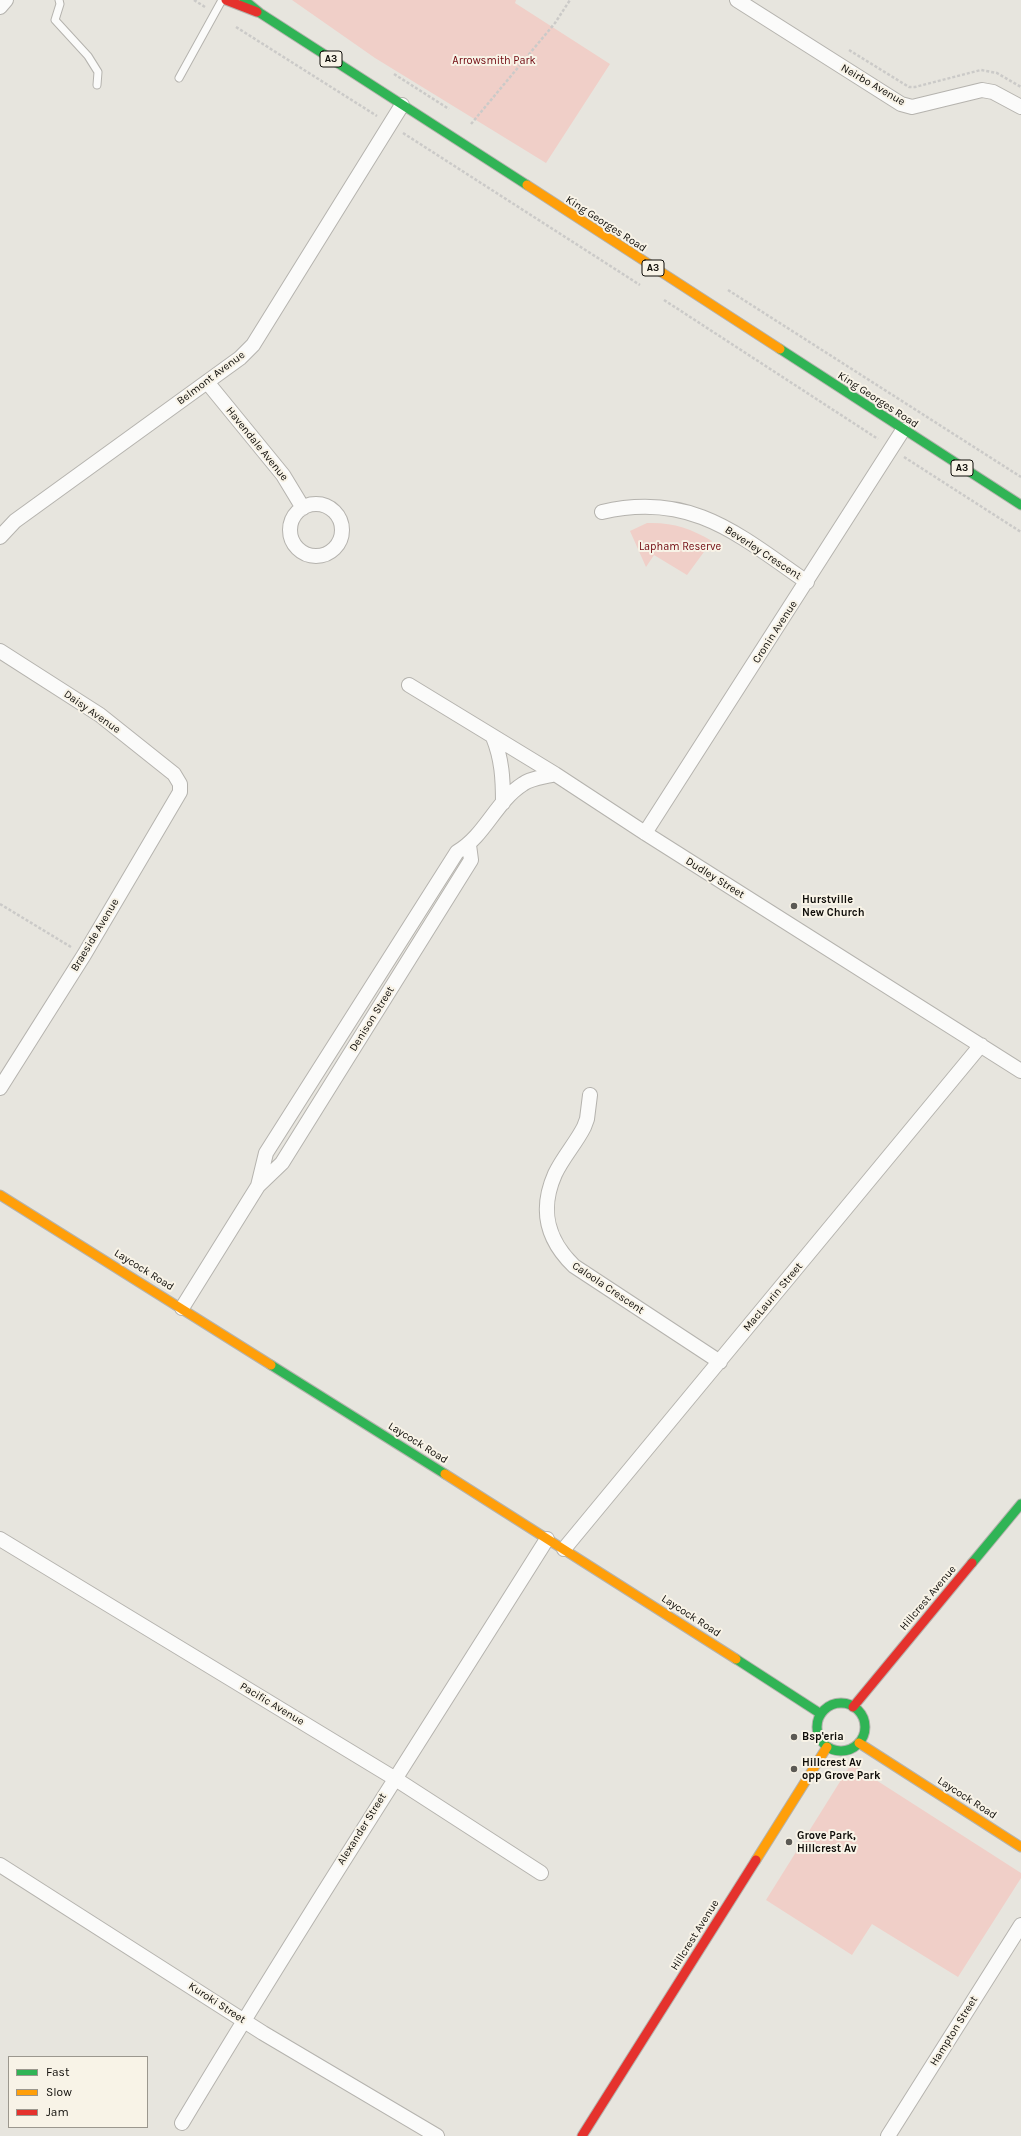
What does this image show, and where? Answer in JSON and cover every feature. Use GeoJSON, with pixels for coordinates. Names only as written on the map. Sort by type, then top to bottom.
{"type":"FeatureCollection","features":[{"type":"Feature","properties":{"kind":"main road","name":"King Georges Road"},"geometry":{"type":"LineString","coordinates":[[226,0],[260,13]]}},
{"type":"Feature","properties":{"kind":"main road","name":"King Georges Road"},"geometry":{"type":"LineString","coordinates":[[244,0],[260,13],[1021,505]]}},
{"type":"Feature","properties":{"kind":"main road","name":"Laycock Road"},"geometry":{"type":"LineString","coordinates":[[0,1194],[564,1549],[821,1714]]}},
{"type":"Feature","properties":{"kind":"main road","name":"Hillcrest Avenue"},"geometry":{"type":"LineString","coordinates":[[853,1707],[1021,1504]]}},
{"type":"Feature","properties":{"kind":"main road"},"geometry":{"type":"LineString","coordinates":[[835,1704],[853,1707],[862,1717],[864,1724],[865,1731],[859,1743],[840,1752],[827,1748],[818,1735],[817,1728],[821,1714],[835,1704]]}},
{"type":"Feature","properties":{"kind":"main road","name":"Laycock Road"},"geometry":{"type":"LineString","coordinates":[[859,1743],[1021,1847]]}},
{"type":"Feature","properties":{"kind":"main road","name":"Hillcrest Avenue"},"geometry":{"type":"LineString","coordinates":[[582,2136],[827,1748]]}},
{"type":"Feature","properties":{"kind":"street"},"geometry":{"type":"LineString","coordinates":[[0,7],[6,0]]}},
{"type":"Feature","properties":{"kind":"street","name":"Neirbo Avenue"},"geometry":{"type":"LineString","coordinates":[[737,0],[901,104],[912,107],[982,90],[993,92],[1021,107]]}},
{"type":"Feature","properties":{"kind":"street","name":"Belmont Avenue"},"geometry":{"type":"LineString","coordinates":[[0,537],[15,521],[240,358],[253,345],[402,105]]}},
{"type":"Feature","properties":{"kind":"street","name":"Havendale Avenue"},"geometry":{"type":"LineString","coordinates":[[207,382],[283,475],[303,508]]}},
{"type":"Feature","properties":{"kind":"street","name":"Cronin Avenue"},"geometry":{"type":"LineString","coordinates":[[645,833],[903,430]]}},
{"type":"Feature","properties":{"kind":"street","name":"Beverley Crescent"},"geometry":{"type":"LineString","coordinates":[[602,512],[637,506],[685,511],[725,526],[807,582]]}},
{"type":"Feature","properties":{"kind":"street","name":"Daisy Avenue"},"geometry":{"type":"LineString","coordinates":[[0,651],[100,715],[178,779]]}},
{"type":"Feature","properties":{"kind":"street","name":"Dudley Street"},"geometry":{"type":"LineString","coordinates":[[409,685],[555,774],[645,833],[1021,1071]]}},
{"type":"Feature","properties":{"kind":"street"},"geometry":{"type":"LineString","coordinates":[[493,737],[498,750],[503,775],[502,803]]}},
{"type":"Feature","properties":{"kind":"street","name":"Denison Street"},"geometry":{"type":"LineString","coordinates":[[258,1186],[266,1153],[457,852],[469,845],[502,803],[523,783],[555,774]]}},
{"type":"Feature","properties":{"kind":"street","name":"Braeside Avenue"},"geometry":{"type":"LineString","coordinates":[[0,1088],[84,955],[178,797],[180,792],[178,779]]}},
{"type":"Feature","properties":{"kind":"street","name":"Denison Street"},"geometry":{"type":"LineString","coordinates":[[182,1308],[258,1186],[282,1163],[471,860],[469,845]]}},
{"type":"Feature","properties":{"kind":"street","name":"MacLaurin Street"},"geometry":{"type":"LineString","coordinates":[[564,1549],[981,1045]]}},
{"type":"Feature","properties":{"kind":"street","name":"Caloola Crescent"},"geometry":{"type":"LineString","coordinates":[[590,1095],[584,1127],[556,1174],[551,1188],[547,1212],[557,1248],[574,1266],[720,1362]]}},
{"type":"Feature","properties":{"kind":"street","name":"Pacific Avenue"},"geometry":{"type":"LineString","coordinates":[[0,1539],[394,1778],[541,1873]]}},
{"type":"Feature","properties":{"kind":"street","name":"Alexander Street"},"geometry":{"type":"LineString","coordinates":[[182,2123],[243,2020],[394,1778],[547,1539]]}},
{"type":"Feature","properties":{"kind":"street","name":"Kuroki Street"},"geometry":{"type":"LineString","coordinates":[[0,1865],[243,2020],[437,2136]]}},
{"type":"Feature","properties":{"kind":"street","name":"Hampton Street"},"geometry":{"type":"LineString","coordinates":[[888,2136],[1021,1925]]}},
{"type":"Feature","properties":{"kind":"lane"},"geometry":{"type":"LineString","coordinates":[[59,0],[60,4],[55,20],[88,56],[98,72],[97,85]]}},
{"type":"Feature","properties":{"kind":"lane"},"geometry":{"type":"LineString","coordinates":[[179,78],[222,0]]}},
{"type":"Feature","properties":{"kind":"path"},"geometry":{"type":"LineString","coordinates":[[194,0],[641,285]]}},
{"type":"Feature","properties":{"kind":"path"},"geometry":{"type":"LineString","coordinates":[[471,124],[556,23],[570,0]]}},
{"type":"Feature","properties":{"kind":"path"},"geometry":{"type":"LineString","coordinates":[[848,50],[909,87],[915,87],[981,70],[997,73],[1021,86]]}},
{"type":"Feature","properties":{"kind":"path"},"geometry":{"type":"LineString","coordinates":[[661,298],[881,441]]}},
{"type":"Feature","properties":{"kind":"path"},"geometry":{"type":"LineString","coordinates":[[903,457],[1021,532]]}},
{"type":"Feature","properties":{"kind":"path"},"geometry":{"type":"LineString","coordinates":[[0,904],[84,955]]}},
{"type":"Feature","properties":{"kind":"green space","name":"Arrowsmith Park"},"geometry":{"type":"Polygon","coordinates":[[[292,0],[516,0],[515,3],[610,64],[546,163],[375,58],[292,0]]]}},
{"type":"Feature","properties":{"kind":"green space","name":"Lapham Reserve"},"geometry":{"type":"Polygon","coordinates":[[[647,523],[681,527],[712,541],[687,575],[654,555],[646,567],[630,531],[647,523]]]}},
{"type":"Feature","properties":{"kind":"green space"},"geometry":{"type":"Polygon","coordinates":[[[851,1764],[1021,1873],[1021,1878],[958,1977],[872,1924],[852,1955],[766,1900],[851,1764]]]}},
{"type":"Feature","properties":{"kind":"traffic: fast"},"geometry":{"type":"LineString","coordinates":[[244,0],[260,13],[527,185]]}},
{"type":"Feature","properties":{"kind":"traffic: fast"},"geometry":{"type":"LineString","coordinates":[[780,349],[1021,505]]}},
{"type":"Feature","properties":{"kind":"traffic: fast"},"geometry":{"type":"LineString","coordinates":[[271,1365],[445,1474]]}},
{"type":"Feature","properties":{"kind":"traffic: fast"},"geometry":{"type":"LineString","coordinates":[[972,1563],[1021,1504]]}},
{"type":"Feature","properties":{"kind":"traffic: fast"},"geometry":{"type":"LineString","coordinates":[[736,1659],[821,1714]]}},
{"type":"Feature","properties":{"kind":"traffic: fast"},"geometry":{"type":"LineString","coordinates":[[841,1703],[850,1705],[858,1710],[863,1718],[865,1727],[863,1736],[858,1744],[850,1749],[841,1751],[832,1749],[824,1744],[819,1736],[817,1727],[819,1718],[824,1710],[832,1705],[841,1703]]}},
{"type":"Feature","properties":{"kind":"traffic: slow"},"geometry":{"type":"LineString","coordinates":[[527,185],[780,349]]}},
{"type":"Feature","properties":{"kind":"traffic: slow"},"geometry":{"type":"LineString","coordinates":[[0,1195],[271,1365]]}},
{"type":"Feature","properties":{"kind":"traffic: slow"},"geometry":{"type":"LineString","coordinates":[[445,1474],[736,1659]]}},
{"type":"Feature","properties":{"kind":"traffic: slow"},"geometry":{"type":"LineString","coordinates":[[859,1743],[1021,1847]]}},
{"type":"Feature","properties":{"kind":"traffic: slow"},"geometry":{"type":"LineString","coordinates":[[756,1860],[827,1747]]}},
{"type":"Feature","properties":{"kind":"traffic: jam"},"geometry":{"type":"LineString","coordinates":[[226,0],[257,12]]}},
{"type":"Feature","properties":{"kind":"traffic: jam"},"geometry":{"type":"LineString","coordinates":[[853,1707],[972,1563]]}},
{"type":"Feature","properties":{"kind":"traffic: jam"},"geometry":{"type":"LineString","coordinates":[[582,2136],[756,1860]]}},
{"type":"Feature","properties":{"kind":"place","name":"Hurstville New Church"},"geometry":{"type":"Point","coordinates":[794,906]}},
{"type":"Feature","properties":{"kind":"place","name":"Bsp'eria"},"geometry":{"type":"Point","coordinates":[794,1737]}},
{"type":"Feature","properties":{"kind":"place","name":"Hillcrest Av opp Grove Park"},"geometry":{"type":"Point","coordinates":[794,1769]}},
{"type":"Feature","properties":{"kind":"place","name":"Grove Park, Hillcrest Av"},"geometry":{"type":"Point","coordinates":[789,1842]}}]}
